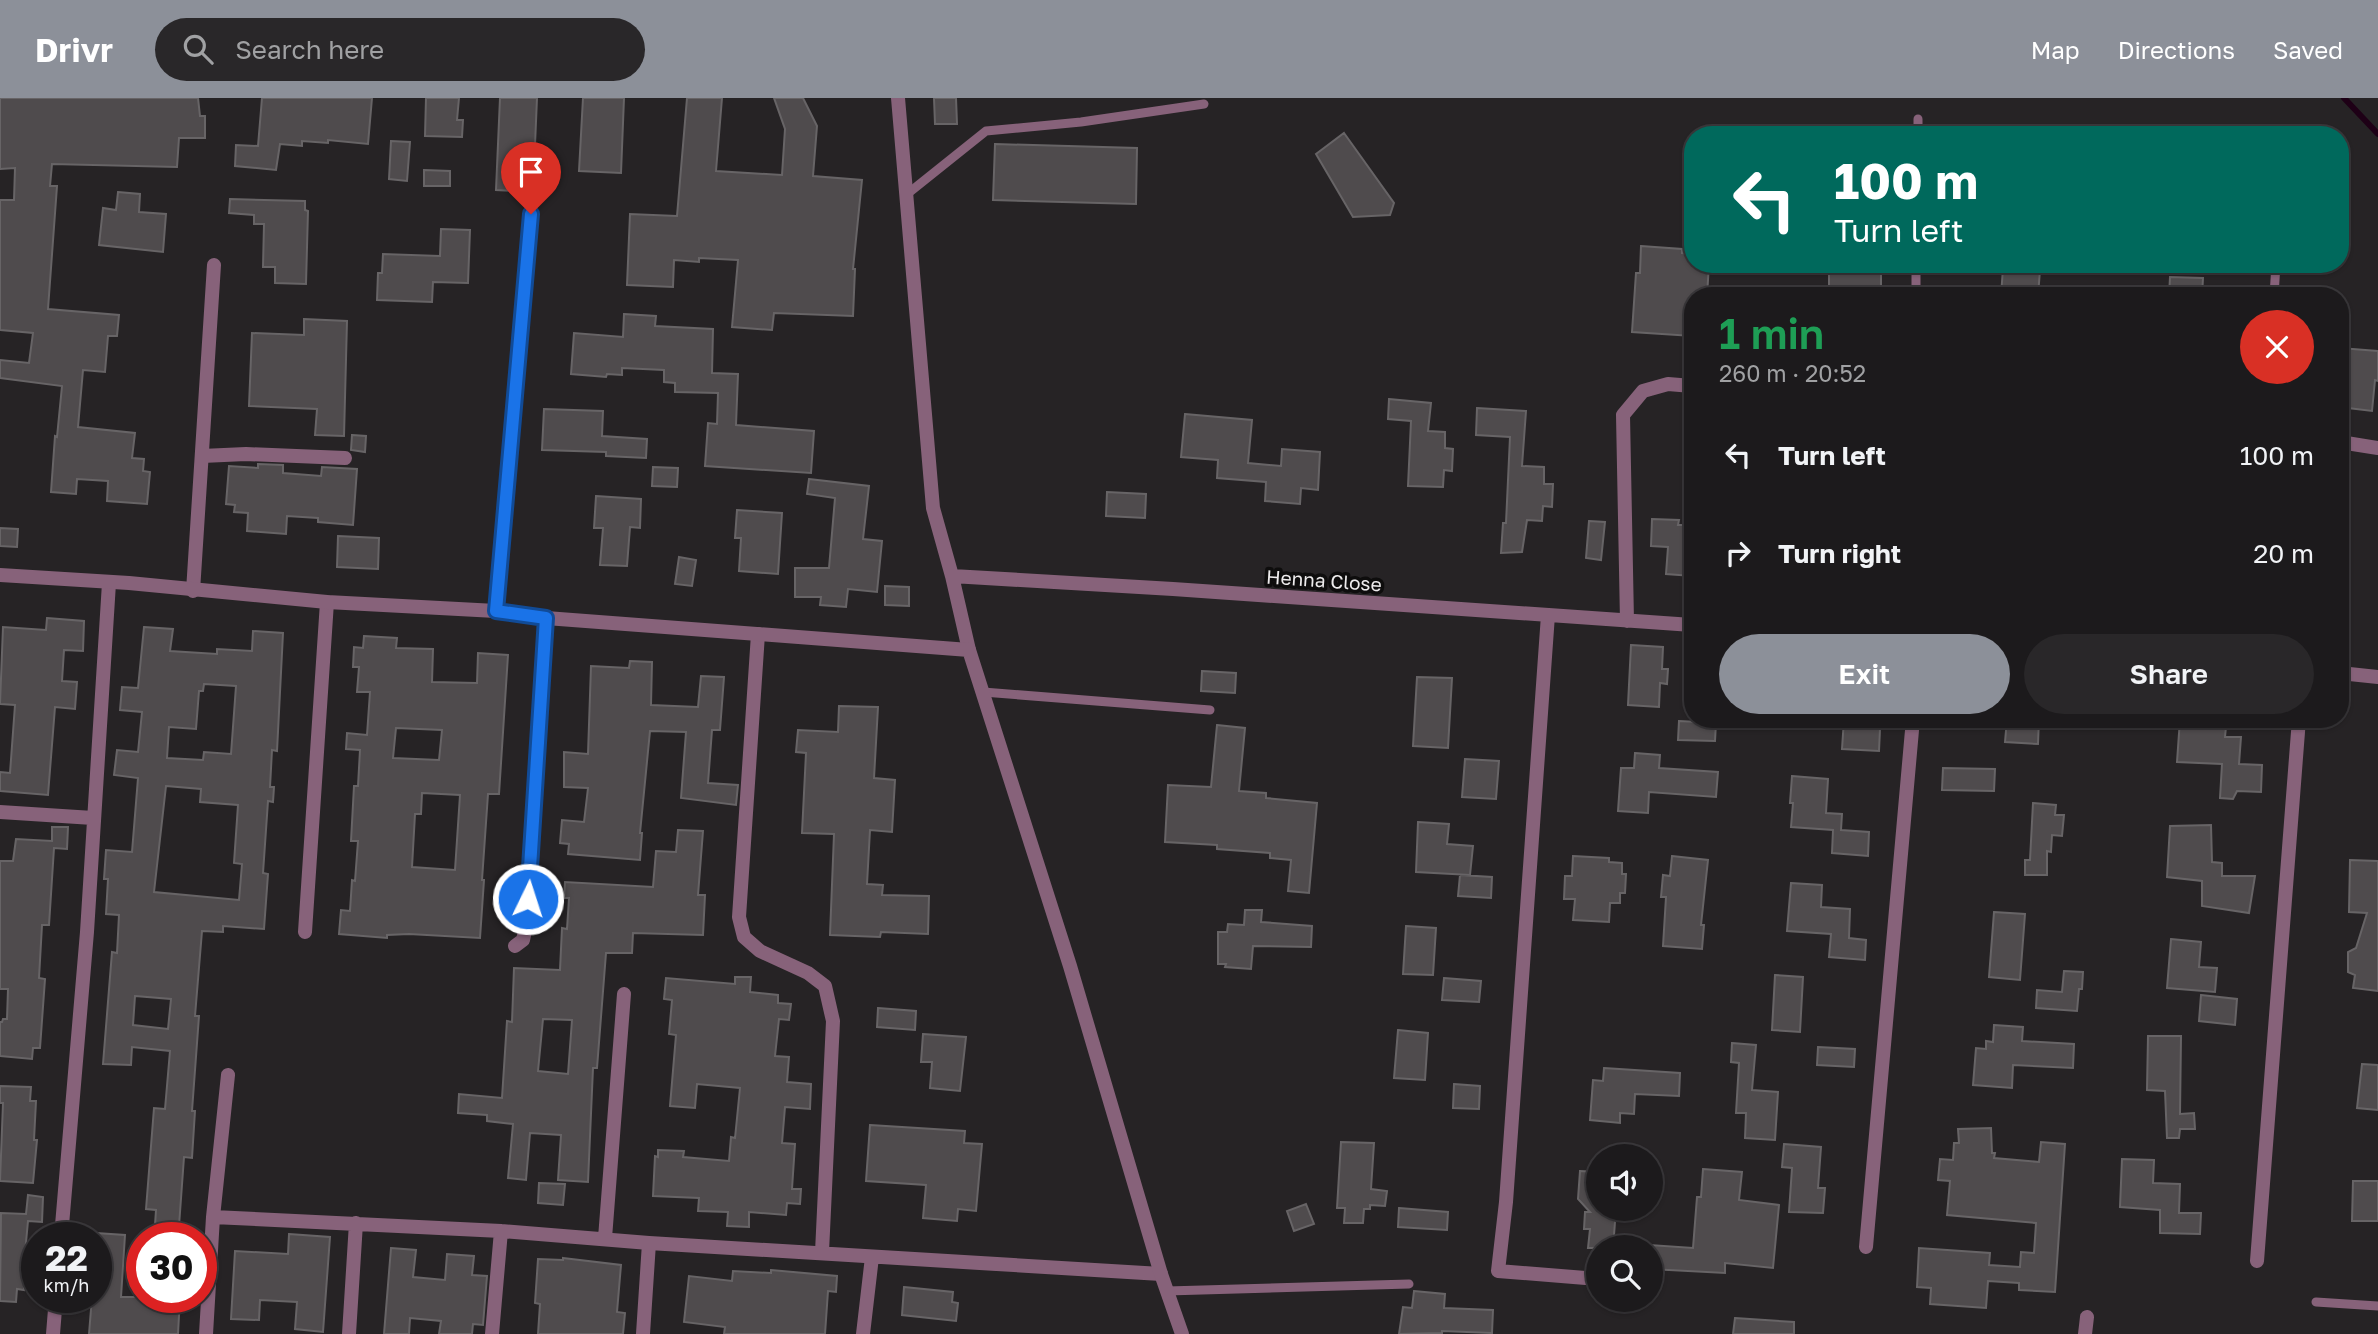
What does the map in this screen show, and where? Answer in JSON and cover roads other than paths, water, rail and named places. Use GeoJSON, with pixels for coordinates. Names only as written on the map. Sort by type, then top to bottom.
{"type":"FeatureCollection","features":[{"type":"Feature","properties":{"kind":"street"},"geometry":{"type":"LineString","coordinates":[[898,98],[933,508],[969,650],[1070,966],[1161,1274],[1182,1334]]}},
{"type":"Feature","properties":{"kind":"street"},"geometry":{"type":"LineString","coordinates":[[496,611],[531,214]]}},
{"type":"Feature","properties":{"kind":"street"},"geometry":{"type":"LineString","coordinates":[[193,591],[214,265]]}},
{"type":"Feature","properties":{"kind":"street"},"geometry":{"type":"LineString","coordinates":[[1627,621],[1623,415],[1643,391],[1668,384],[1684,385]]}},
{"type":"Feature","properties":{"kind":"street"},"geometry":{"type":"LineString","coordinates":[[2349,443],[2378,448]]}},
{"type":"Feature","properties":{"kind":"street"},"geometry":{"type":"LineString","coordinates":[[202,456],[246,454],[345,458]]}},
{"type":"Feature","properties":{"kind":"street"},"geometry":{"type":"LineString","coordinates":[[0,575],[327,602],[496,611],[546,618],[969,650]]}},
{"type":"Feature","properties":{"kind":"street","name":"Henna Close"},"geometry":{"type":"LineString","coordinates":[[952,576],[1684,625]]}},
{"type":"Feature","properties":{"kind":"street"},"geometry":{"type":"LineString","coordinates":[[62,1222],[87,932],[109,583]]}},
{"type":"Feature","properties":{"kind":"street"},"geometry":{"type":"LineString","coordinates":[[305,932],[327,602]]}},
{"type":"Feature","properties":{"kind":"street"},"geometry":{"type":"LineString","coordinates":[[1548,615],[1508,1175],[1498,1271],[1586,1278]]}},
{"type":"Feature","properties":{"kind":"street"},"geometry":{"type":"LineString","coordinates":[[515,946],[523,940],[527,922],[546,618]]}},
{"type":"Feature","properties":{"kind":"street"},"geometry":{"type":"LineString","coordinates":[[758,634],[739,917],[744,937],[760,951],[808,973],[825,986],[833,1021],[822,1252]]}},
{"type":"Feature","properties":{"kind":"street"},"geometry":{"type":"LineString","coordinates":[[2349,674],[2378,677]]}},
{"type":"Feature","properties":{"kind":"street"},"geometry":{"type":"LineString","coordinates":[[1866,1247],[1912,728]]}},
{"type":"Feature","properties":{"kind":"street"},"geometry":{"type":"LineString","coordinates":[[2258,1261],[2298,728]]}},
{"type":"Feature","properties":{"kind":"street"},"geometry":{"type":"LineString","coordinates":[[0,812],[93,818]]}},
{"type":"Feature","properties":{"kind":"street"},"geometry":{"type":"LineString","coordinates":[[605,1238],[624,994]]}},
{"type":"Feature","properties":{"kind":"street"},"geometry":{"type":"LineString","coordinates":[[206,1334],[213,1217],[228,1075]]}},
{"type":"Feature","properties":{"kind":"street"},"geometry":{"type":"LineString","coordinates":[[213,1217],[501,1231],[649,1243],[1161,1274]]}},
{"type":"Feature","properties":{"kind":"street"},"geometry":{"type":"LineString","coordinates":[[349,1334],[356,1223]]}},
{"type":"Feature","properties":{"kind":"street"},"geometry":{"type":"LineString","coordinates":[[492,1334],[501,1231]]}},
{"type":"Feature","properties":{"kind":"street"},"geometry":{"type":"LineString","coordinates":[[643,1334],[649,1243]]}},
{"type":"Feature","properties":{"kind":"street"},"geometry":{"type":"LineString","coordinates":[[863,1334],[872,1257]]}},
{"type":"Feature","properties":{"kind":"street"},"geometry":{"type":"LineString","coordinates":[[53,1334],[55,1313]]}},
{"type":"Feature","properties":{"kind":"street"},"geometry":{"type":"LineString","coordinates":[[2085,1334],[2087,1317]]}},
{"type":"Feature","properties":{"kind":"lane"},"geometry":{"type":"LineString","coordinates":[[906,195],[986,131],[1081,122],[1205,104]]}},
{"type":"Feature","properties":{"kind":"lane"},"geometry":{"type":"LineString","coordinates":[[1918,119],[1918,126]]}},
{"type":"Feature","properties":{"kind":"lane"},"geometry":{"type":"LineString","coordinates":[[983,692],[1210,710]]}},
{"type":"Feature","properties":{"kind":"lane"},"geometry":{"type":"LineString","coordinates":[[1167,1292],[1409,1284]]}},
{"type":"Feature","properties":{"kind":"lane"},"geometry":{"type":"LineString","coordinates":[[2316,1302],[2378,1306]]}},
{"type":"Feature","properties":{"kind":"waterway"},"geometry":{"type":"LineString","coordinates":[[2344,98],[2378,134]]}}]}
